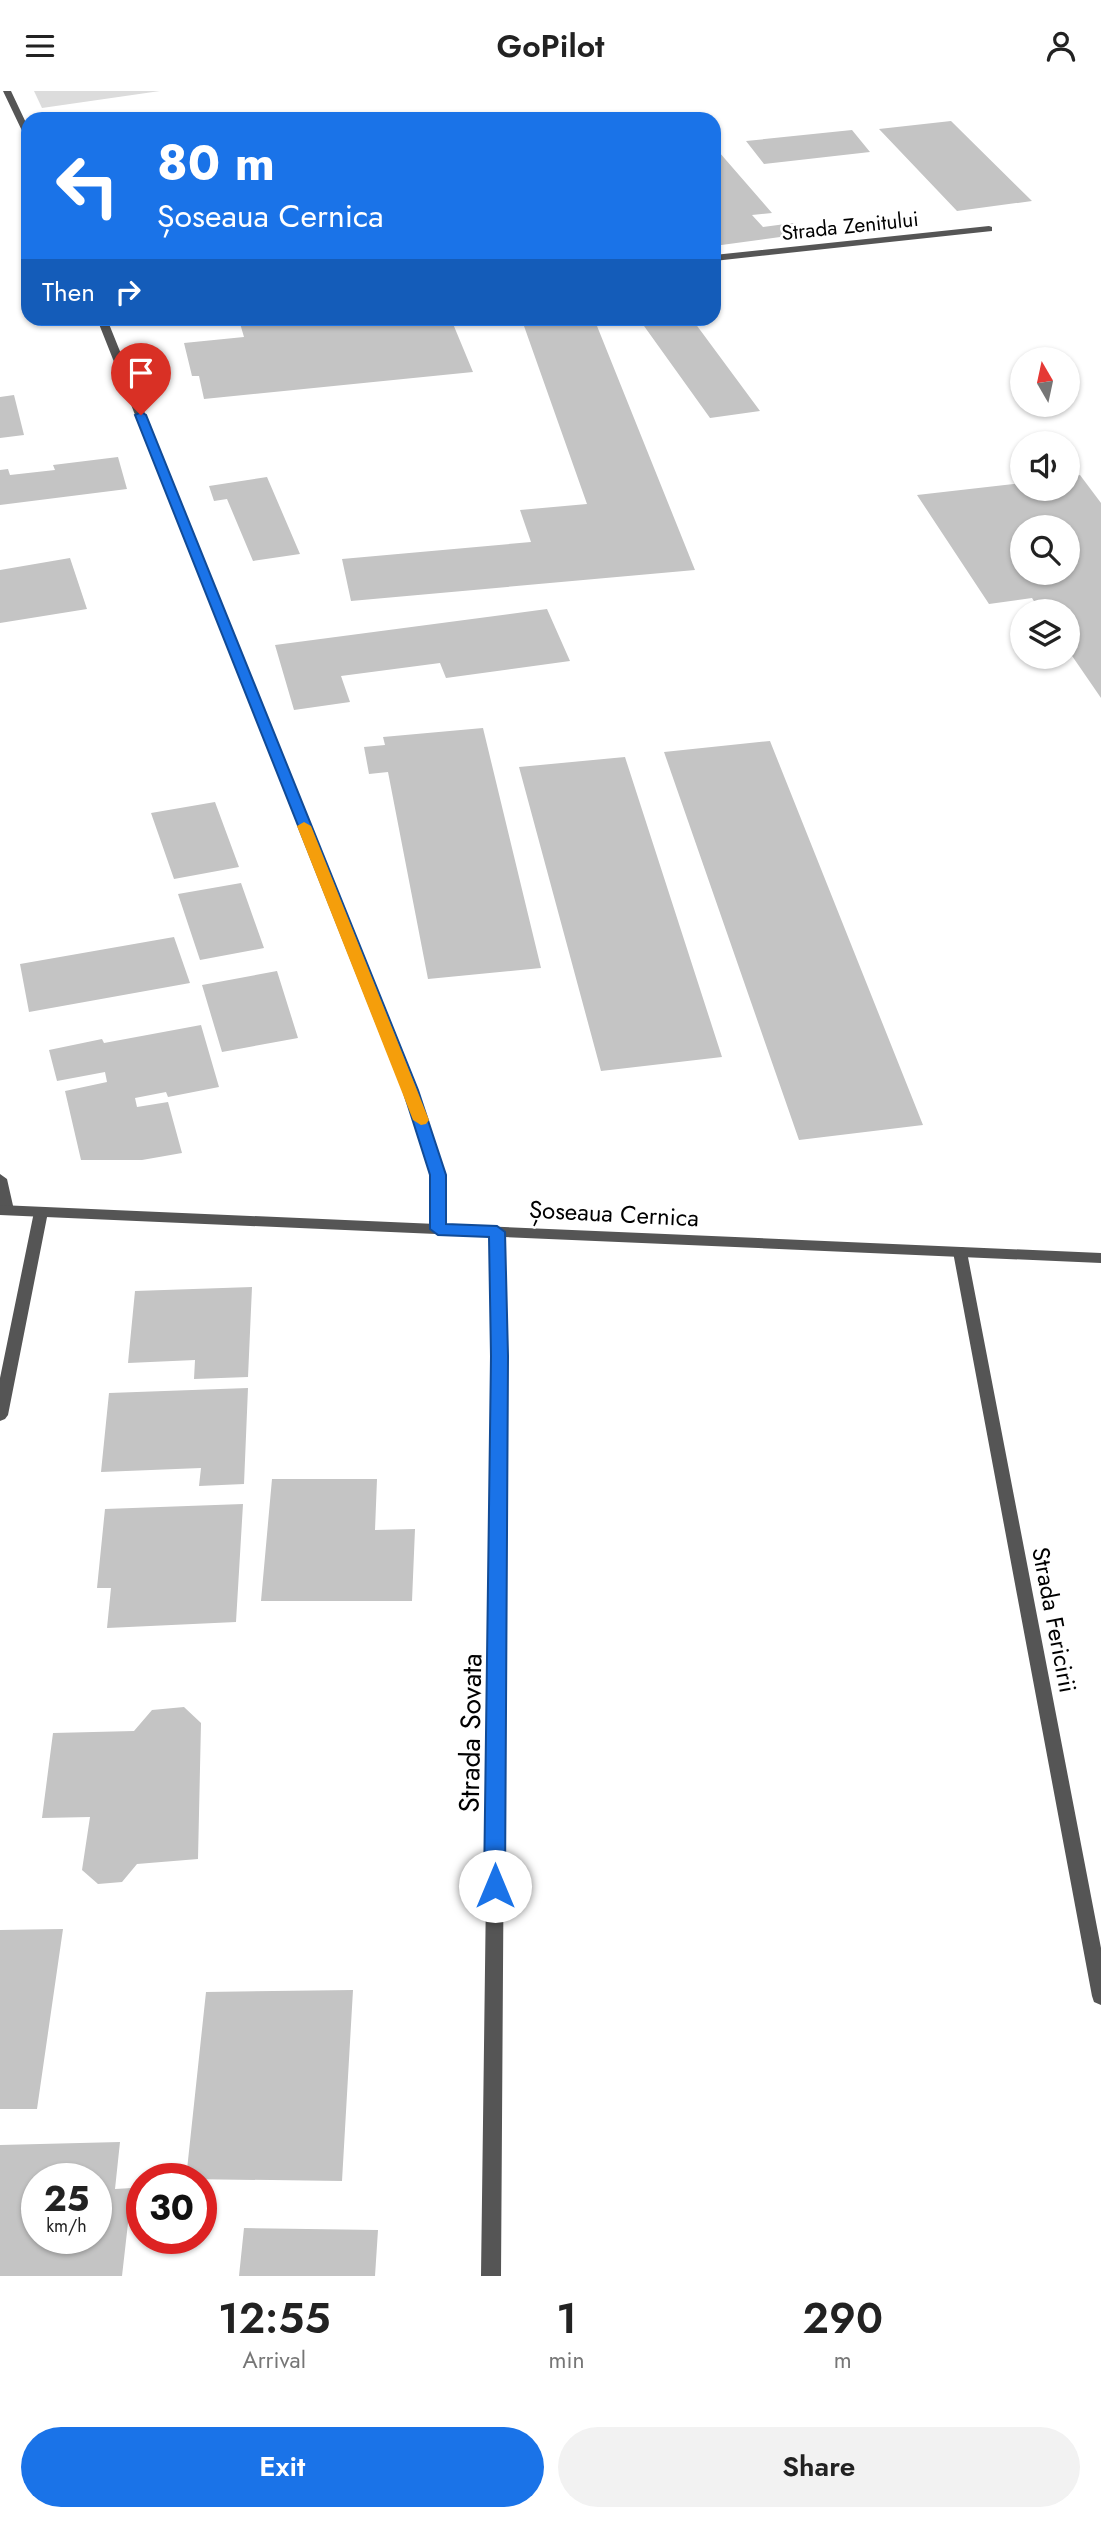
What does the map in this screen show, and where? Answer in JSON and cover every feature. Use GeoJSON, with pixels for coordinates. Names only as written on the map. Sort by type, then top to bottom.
{"type":"FeatureCollection","features":[{"type":"Feature","properties":{"kind":"street"},"geometry":{"type":"LineString","coordinates":[[7,91],[21,120]]}},
{"type":"Feature","properties":{"kind":"street","name":"Strada Zenitului"},"geometry":{"type":"LineString","coordinates":[[721,257],[989,229]]}},
{"type":"Feature","properties":{"kind":"street"},"geometry":{"type":"LineString","coordinates":[[105,326],[410,1090],[438,1175],[438,1229]]}},
{"type":"Feature","properties":{"kind":"street"},"geometry":{"type":"LineString","coordinates":[[0,1179],[4,1210]]}},
{"type":"Feature","properties":{"kind":"street","name":"Șoseaua Cernica"},"geometry":{"type":"LineString","coordinates":[[4,1210],[1101,1258]]}},
{"type":"Feature","properties":{"kind":"street"},"geometry":{"type":"LineString","coordinates":[[0,1415],[41,1212]]}},
{"type":"Feature","properties":{"kind":"street","name":"Strada Sovata"},"geometry":{"type":"LineString","coordinates":[[491,2276],[500,1370],[497,1232]]}},
{"type":"Feature","properties":{"kind":"street","name":"Strada Fericirii"},"geometry":{"type":"LineString","coordinates":[[960,1252],[1101,1996]]}},
{"type":"Feature","properties":{"kind":"shaded area"},"geometry":{"type":"Polygon","coordinates":[[[34,91],[160,91],[42,108],[34,91]]]}},
{"type":"Feature","properties":{"kind":"building"},"geometry":{"type":"Polygon","coordinates":[[[951,121],[1032,201],[957,211],[879,129],[951,121]]]}},
{"type":"Feature","properties":{"kind":"building"},"geometry":{"type":"Polygon","coordinates":[[[852,130],[870,152],[764,164],[746,141],[852,130]]]}},
{"type":"Feature","properties":{"kind":"building"},"geometry":{"type":"Polygon","coordinates":[[[721,154],[772,213],[752,215],[763,227],[793,223],[802,234],[721,245],[721,154]]]}},
{"type":"Feature","properties":{"kind":"building"},"geometry":{"type":"Polygon","coordinates":[[[241,326],[454,326],[473,372],[204,399],[199,376],[192,376],[184,343],[244,337],[241,326]]]}},
{"type":"Feature","properties":{"kind":"building"},"geometry":{"type":"Polygon","coordinates":[[[524,326],[597,326],[695,570],[351,601],[342,559],[531,542],[520,510],[587,504],[524,326]]]}},
{"type":"Feature","properties":{"kind":"building"},"geometry":{"type":"Polygon","coordinates":[[[644,326],[697,326],[760,411],[710,418],[644,326]]]}},
{"type":"Feature","properties":{"kind":"building"},"geometry":{"type":"Polygon","coordinates":[[[14,395],[24,435],[0,438],[0,397],[14,395]]]}},
{"type":"Feature","properties":{"kind":"building"},"geometry":{"type":"Polygon","coordinates":[[[118,457],[127,489],[0,505],[0,470],[8,469],[10,475],[55,470],[53,465],[118,457]]]}},
{"type":"Feature","properties":{"kind":"building"},"geometry":{"type":"Polygon","coordinates":[[[1080,475],[1101,503],[1101,698],[1080,667],[1080,599],[1010,599],[989,604],[917,495],[1010,484],[1010,501],[1080,501],[1080,475]]]}},
{"type":"Feature","properties":{"kind":"building"},"geometry":{"type":"Polygon","coordinates":[[[267,477],[300,554],[253,561],[227,499],[214,501],[209,486],[267,477]]]}},
{"type":"Feature","properties":{"kind":"building"},"geometry":{"type":"Polygon","coordinates":[[[70,558],[87,609],[0,623],[0,570],[70,558]]]}},
{"type":"Feature","properties":{"kind":"building"},"geometry":{"type":"Polygon","coordinates":[[[547,609],[570,661],[446,678],[440,663],[341,676],[350,702],[294,710],[275,645],[547,609]]]}},
{"type":"Feature","properties":{"kind":"building"},"geometry":{"type":"Polygon","coordinates":[[[483,728],[541,968],[428,979],[388,772],[369,774],[364,747],[385,745],[383,737],[483,728]]]}},
{"type":"Feature","properties":{"kind":"building"},"geometry":{"type":"Polygon","coordinates":[[[770,741],[923,1125],[799,1140],[664,752],[770,741]]]}},
{"type":"Feature","properties":{"kind":"building"},"geometry":{"type":"Polygon","coordinates":[[[625,757],[722,1057],[601,1071],[519,767],[625,757]]]}},
{"type":"Feature","properties":{"kind":"building"},"geometry":{"type":"Polygon","coordinates":[[[215,802],[239,867],[174,879],[151,813],[215,802]]]}},
{"type":"Feature","properties":{"kind":"building"},"geometry":{"type":"Polygon","coordinates":[[[241,883],[264,948],[200,960],[178,894],[241,883]]]}},
{"type":"Feature","properties":{"kind":"building"},"geometry":{"type":"Polygon","coordinates":[[[174,937],[190,983],[29,1012],[20,964],[174,937]]]}},
{"type":"Feature","properties":{"kind":"building"},"geometry":{"type":"Polygon","coordinates":[[[277,971],[298,1038],[222,1052],[202,985],[277,971]]]}},
{"type":"Feature","properties":{"kind":"building"},"geometry":{"type":"Polygon","coordinates":[[[201,1025],[219,1087],[168,1097],[166,1092],[135,1098],[137,1107],[168,1102],[182,1153],[142,1160],[81,1160],[65,1091],[107,1082],[105,1072],[57,1081],[49,1050],[102,1039],[104,1043],[201,1025]]]}},
{"type":"Feature","properties":{"kind":"building"},"geometry":{"type":"Polygon","coordinates":[[[252,1287],[248,1377],[194,1379],[195,1360],[128,1363],[135,1291],[252,1287]]]}},
{"type":"Feature","properties":{"kind":"building"},"geometry":{"type":"Polygon","coordinates":[[[248,1388],[244,1484],[199,1486],[201,1468],[101,1472],[109,1393],[248,1388]]]}},
{"type":"Feature","properties":{"kind":"building"},"geometry":{"type":"Polygon","coordinates":[[[272,1479],[377,1479],[375,1530],[415,1529],[412,1601],[261,1601],[272,1479]]]}},
{"type":"Feature","properties":{"kind":"building"},"geometry":{"type":"Polygon","coordinates":[[[243,1504],[236,1622],[107,1628],[111,1588],[97,1588],[105,1509],[243,1504]]]}},
{"type":"Feature","properties":{"kind":"building"},"geometry":{"type":"Polygon","coordinates":[[[184,1707],[201,1723],[198,1859],[137,1864],[122,1882],[98,1884],[82,1870],[90,1817],[42,1818],[53,1733],[134,1731],[152,1710],[184,1707]]]}},
{"type":"Feature","properties":{"kind":"building"},"geometry":{"type":"Polygon","coordinates":[[[63,1929],[37,2109],[0,2109],[0,1930],[63,1929]]]}},
{"type":"Feature","properties":{"kind":"building"},"geometry":{"type":"Polygon","coordinates":[[[353,1990],[342,2181],[217,2179],[217,2163],[188,2163],[206,1992],[353,1990]]]}},
{"type":"Feature","properties":{"kind":"building"},"geometry":{"type":"Polygon","coordinates":[[[120,2142],[115,2189],[126,2188],[126,2241],[122,2276],[0,2276],[0,2145],[120,2142]]]}},
{"type":"Feature","properties":{"kind":"building"},"geometry":{"type":"Polygon","coordinates":[[[244,2228],[378,2230],[375,2276],[239,2276],[244,2228]]]}},
{"type":"Feature","properties":{"kind":"slow traffic"},"geometry":{"type":"LineString","coordinates":[[304,826],[421,1120]]}},
{"type":"Feature","properties":{"kind":"route"},"geometry":{"type":"LineString","coordinates":[[141,415],[410,1090],[438,1175],[438,1229],[497,1232],[500,1356],[495,1886]]}}]}
